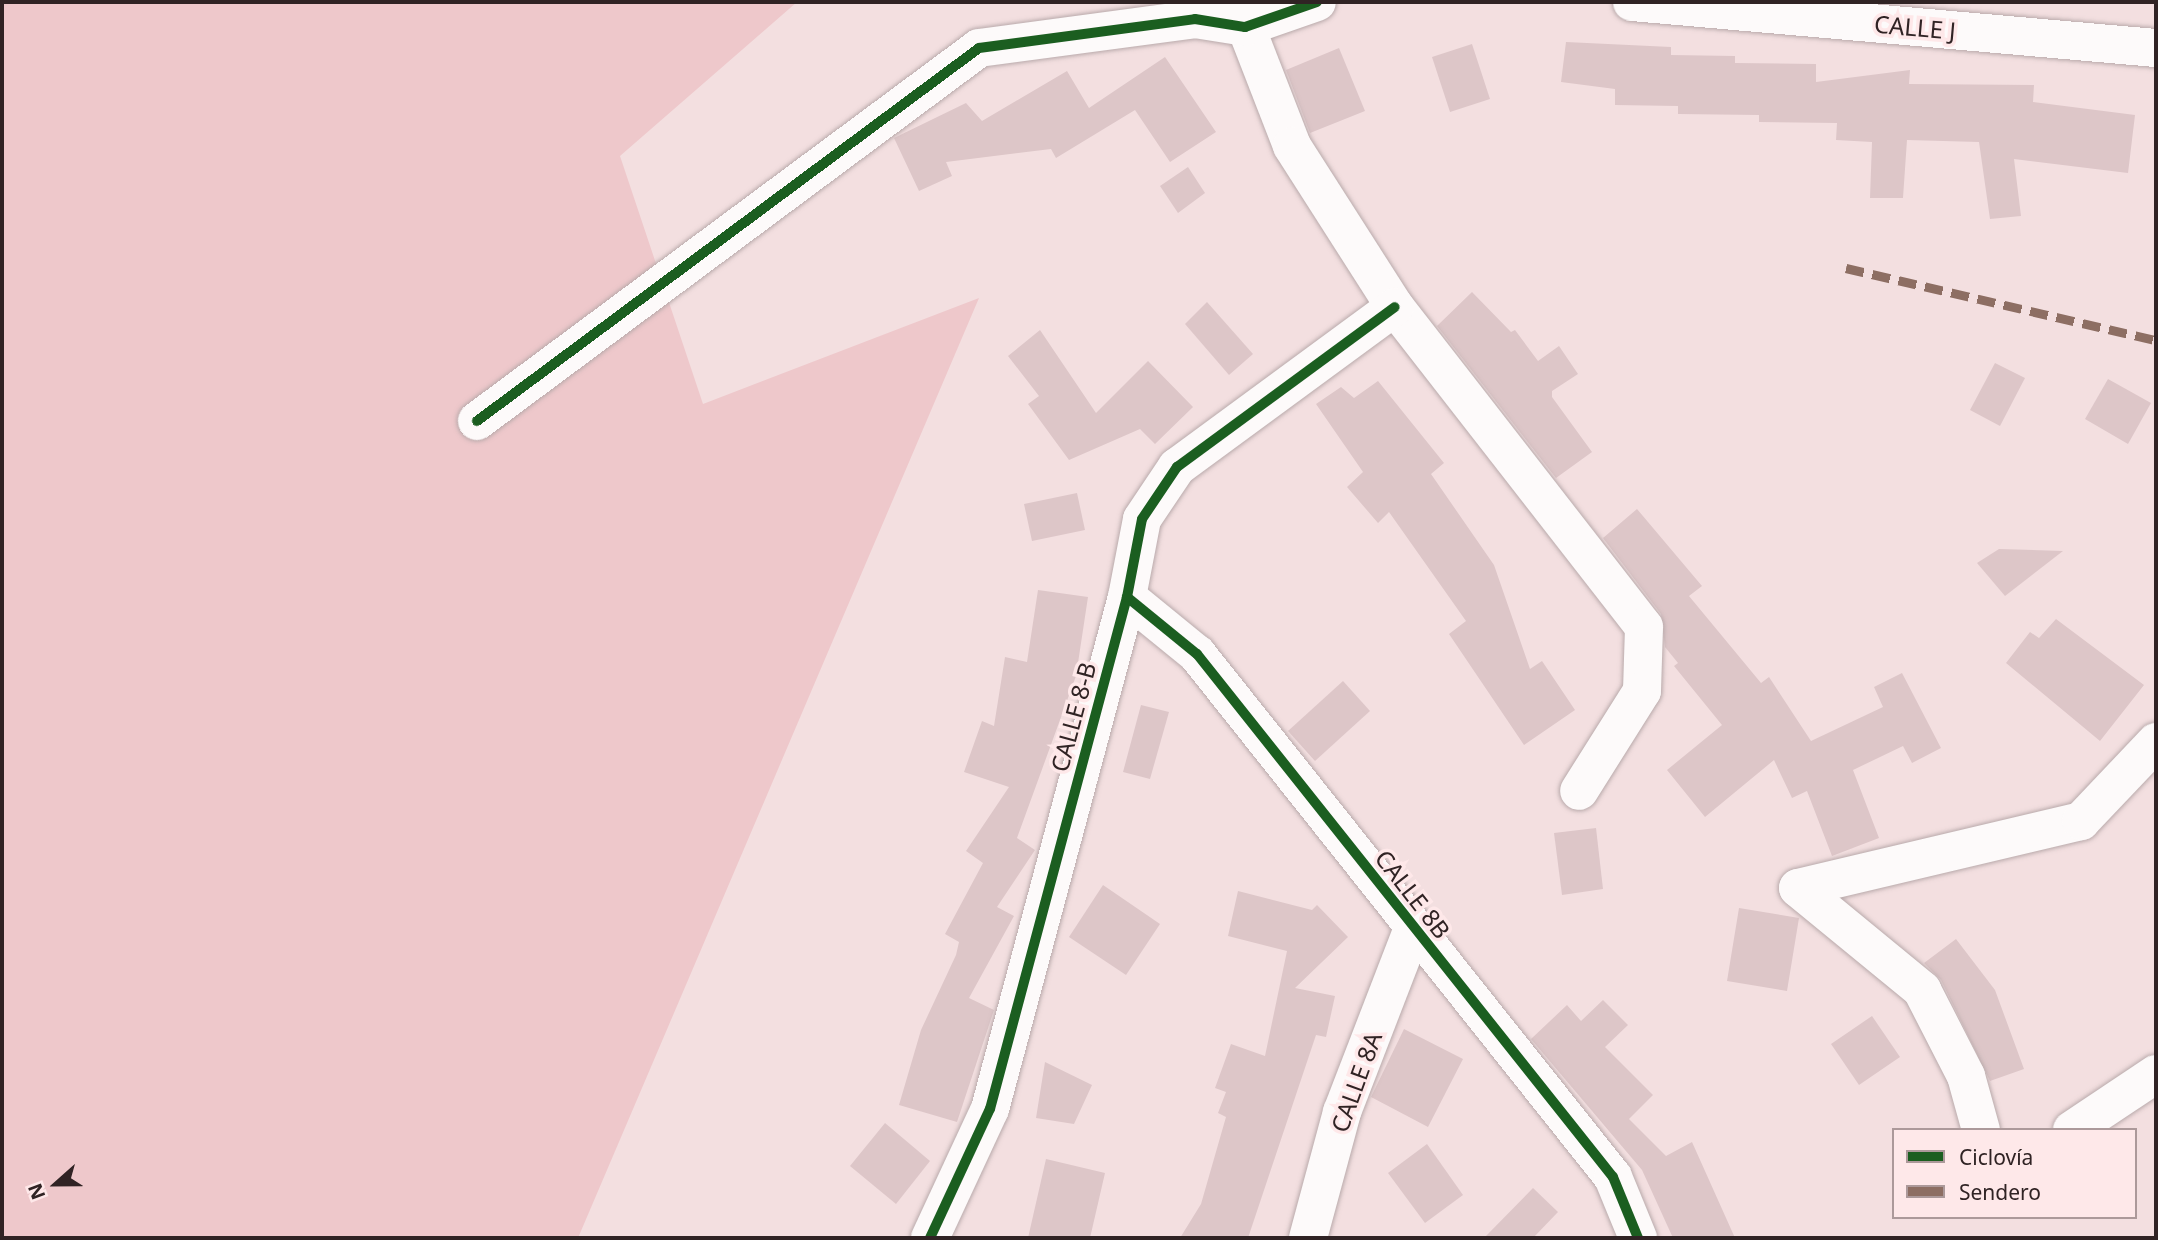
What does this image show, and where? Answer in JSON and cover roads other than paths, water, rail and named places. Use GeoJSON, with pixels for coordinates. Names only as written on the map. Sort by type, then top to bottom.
{"type":"FeatureCollection","features":[{"type":"Feature","properties":{"kind":"street"},"geometry":{"type":"LineString","coordinates":[[477,421],[979,48],[1317,2]]}},
{"type":"Feature","properties":{"kind":"street","name":"CALLE J"},"geometry":{"type":"LineString","coordinates":[[1632,2],[2156,48]]}},
{"type":"Feature","properties":{"kind":"street"},"geometry":{"type":"LineString","coordinates":[[1240,14],[1293,146],[1395,307],[1644,627],[1642,691],[1580,791]]}},
{"type":"Feature","properties":{"kind":"street","name":"CALLE 8-B"},"geometry":{"type":"LineString","coordinates":[[930,1238],[990,1109],[1127,597],[1142,519],[1177,467],[1395,307]]}},
{"type":"Feature","properties":{"kind":"street","name":"CALLE 8B"},"geometry":{"type":"LineString","coordinates":[[1127,597],[1197,654],[1613,1177],[1638,1238]]}},
{"type":"Feature","properties":{"kind":"street"},"geometry":{"type":"LineString","coordinates":[[1980,1128],[1966,1076],[1922,990],[1798,888],[2081,821],[2156,742]]}},
{"type":"Feature","properties":{"kind":"street","name":"CALLE 8A"},"geometry":{"type":"LineString","coordinates":[[1308,1238],[1342,1112],[1413,928]]}},
{"type":"Feature","properties":{"kind":"street"},"geometry":{"type":"LineString","coordinates":[[2075,1128],[2156,1074]]}}]}
